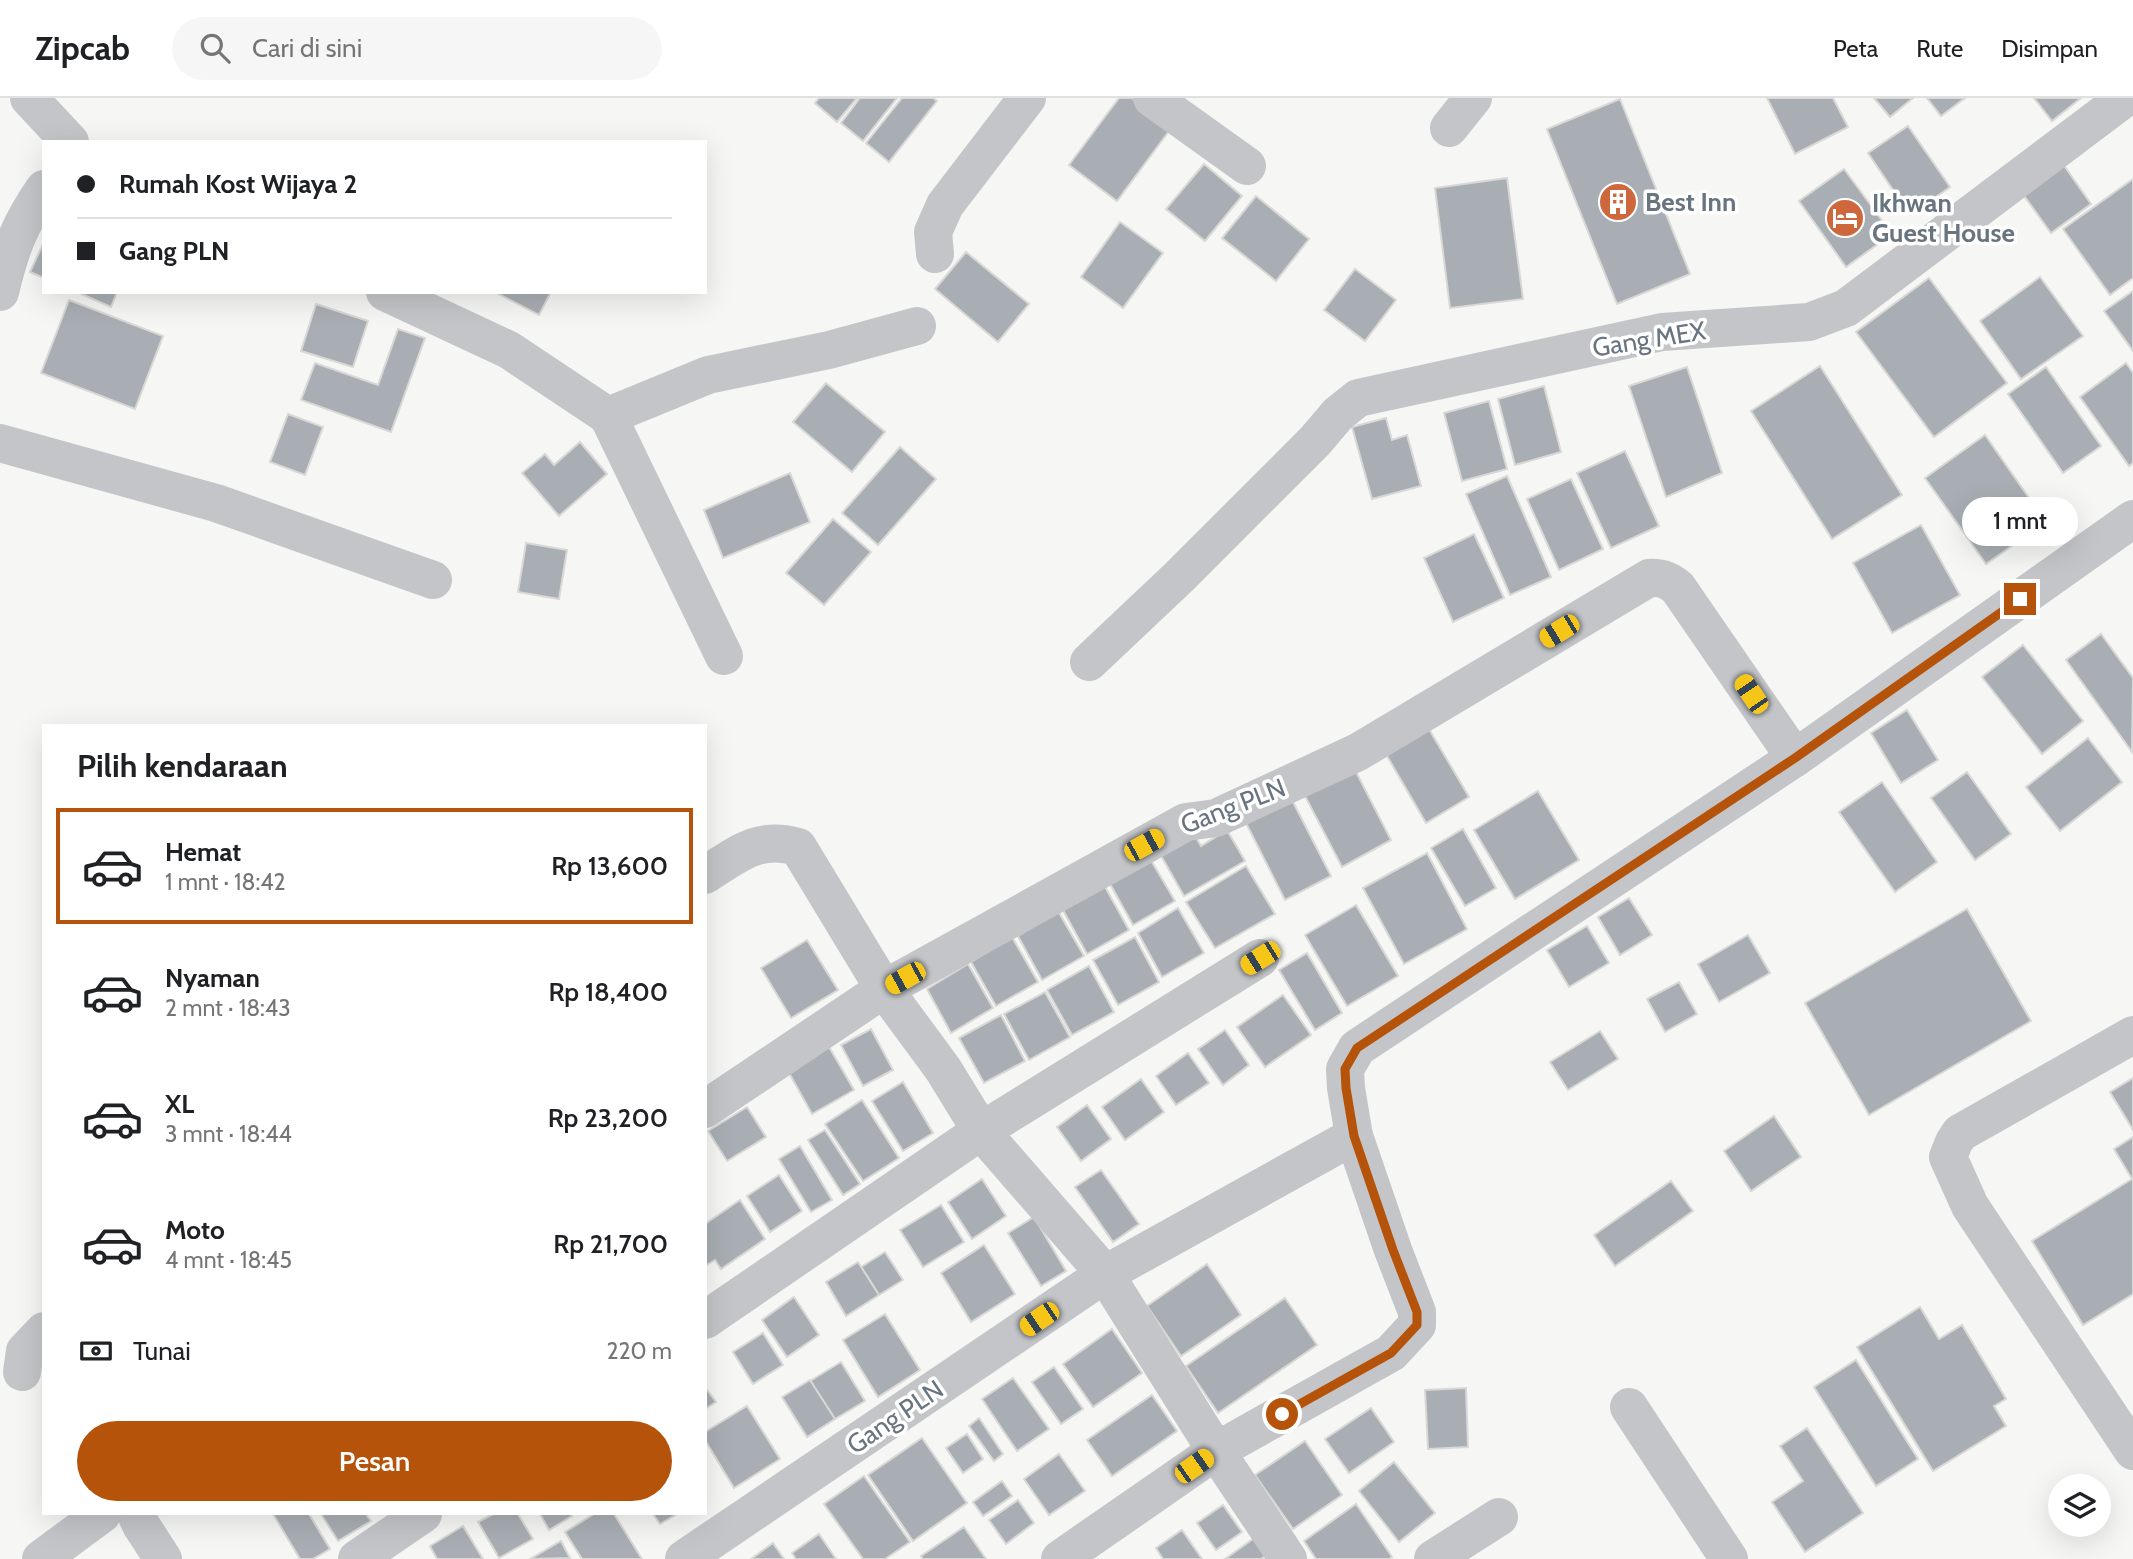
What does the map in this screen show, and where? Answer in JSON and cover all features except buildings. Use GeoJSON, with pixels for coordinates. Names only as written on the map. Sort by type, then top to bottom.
{"type":"FeatureCollection","features":[{"type":"Feature","properties":{"kind":"street"},"geometry":{"type":"LineString","coordinates":[[29,98],[68,140]]}},
{"type":"Feature","properties":{"kind":"street"},"geometry":{"type":"LineString","coordinates":[[935,254],[933,232],[945,205],[1027,98]]}},
{"type":"Feature","properties":{"kind":"street"},"geometry":{"type":"LineString","coordinates":[[1152,98],[1247,166]]}},
{"type":"Feature","properties":{"kind":"street"},"geometry":{"type":"LineString","coordinates":[[1449,128],[1473,98]]}},
{"type":"Feature","properties":{"kind":"street","name":"Gang MEX"},"geometry":{"type":"LineString","coordinates":[[1088,662],[1180,577],[1315,441],[1338,414],[1358,398],[1662,332],[1809,322],[1821,318],[1846,308],[2125,98]]}},
{"type":"Feature","properties":{"kind":"street"},"geometry":{"type":"LineString","coordinates":[[0,292],[9,255],[25,216],[42,192]]}},
{"type":"Feature","properties":{"kind":"street"},"geometry":{"type":"LineString","coordinates":[[389,294],[509,350],[608,416],[724,656]]}},
{"type":"Feature","properties":{"kind":"street"},"geometry":{"type":"LineString","coordinates":[[608,416],[709,375],[829,350],[917,326]]}},
{"type":"Feature","properties":{"kind":"street"},"geometry":{"type":"LineString","coordinates":[[0,443],[216,503],[433,580]]}},
{"type":"Feature","properties":{"kind":"street"},"geometry":{"type":"LineString","coordinates":[[1060,1559],[1216,1451],[1391,1353],[1417,1325],[1417,1312],[1354,1136],[1345,1069],[1357,1048],[1795,758],[2133,519]]}},
{"type":"Feature","properties":{"kind":"street","name":"Gang PLN"},"geometry":{"type":"LineString","coordinates":[[707,1108],[884,989],[1186,822],[1216,818],[1358,752],[1649,578],[1659,577],[1678,588],[1795,758]]}},
{"type":"Feature","properties":{"kind":"street"},"geometry":{"type":"LineString","coordinates":[[707,874],[744,851],[765,843],[783,843],[798,848],[884,989],[943,1069],[981,1131],[1105,1274],[1216,1451],[1288,1559]]}},
{"type":"Feature","properties":{"kind":"street"},"geometry":{"type":"LineString","coordinates":[[707,1319],[981,1131],[1260,958]]}},
{"type":"Feature","properties":{"kind":"street"},"geometry":{"type":"LineString","coordinates":[[2132,1447],[1970,1206],[1948,1157],[1960,1133],[2133,1035]]}},
{"type":"Feature","properties":{"kind":"street","name":"Gang PLN"},"geometry":{"type":"LineString","coordinates":[[684,1559],[1105,1274],[1354,1136]]}},
{"type":"Feature","properties":{"kind":"street"},"geometry":{"type":"LineString","coordinates":[[22,1375],[25,1351],[42,1333]]}},
{"type":"Feature","properties":{"kind":"street"},"geometry":{"type":"LineString","coordinates":[[1629,1407],[1729,1559]]}},
{"type":"Feature","properties":{"kind":"street"},"geometry":{"type":"LineString","coordinates":[[41,1559],[101,1515]]}},
{"type":"Feature","properties":{"kind":"street"},"geometry":{"type":"LineString","coordinates":[[136,1515],[163,1559]]}},
{"type":"Feature","properties":{"kind":"street"},"geometry":{"type":"LineString","coordinates":[[357,1559],[422,1515]]}},
{"type":"Feature","properties":{"kind":"street"},"geometry":{"type":"LineString","coordinates":[[1433,1559],[1499,1517]]}},
{"type":"Feature","properties":{"kind":"place","name":"Best Inn"},"geometry":{"type":"Point","coordinates":[1618,202]}},
{"type":"Feature","properties":{"kind":"place","name":"Ikhwan Guest House"},"geometry":{"type":"Point","coordinates":[1845,218]}},
{"type":"Feature","properties":{"kind":"route"},"geometry":{"type":"LineString","coordinates":[[1282,1414],[1391,1353],[1417,1325],[1417,1312],[1354,1136],[1345,1069],[1357,1048],[1795,758],[2020,599]]}}]}
